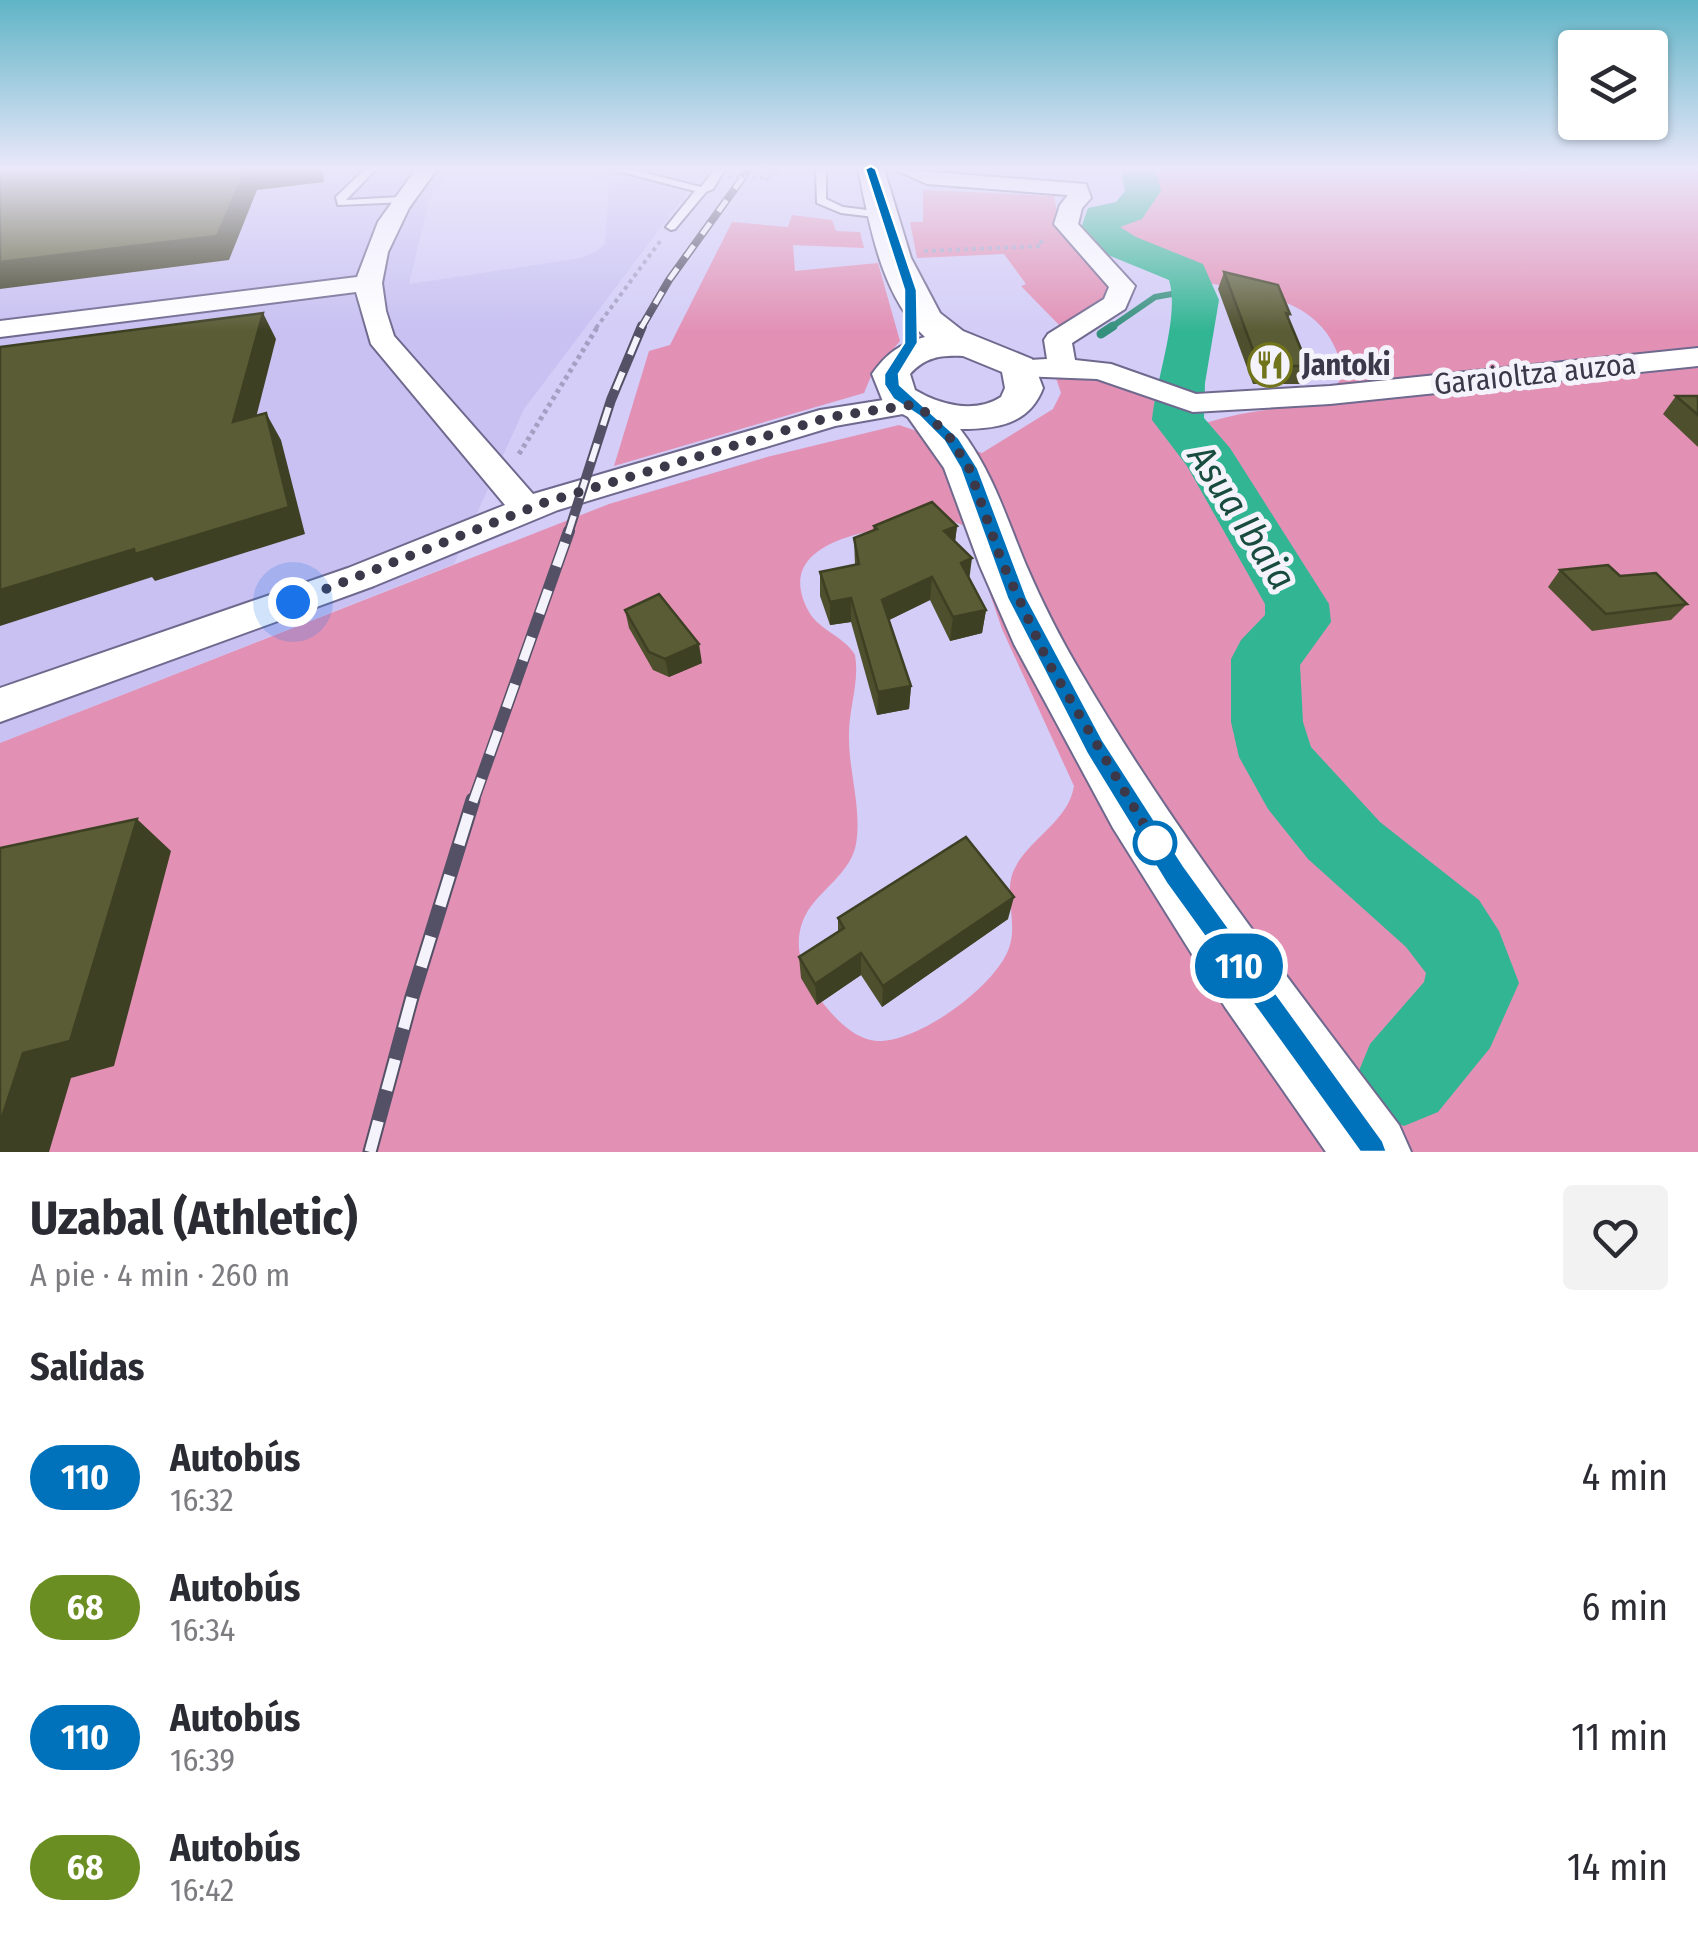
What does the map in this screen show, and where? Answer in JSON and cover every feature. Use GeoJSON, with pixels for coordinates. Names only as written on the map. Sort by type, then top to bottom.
{"type":"FeatureCollection","features":[{"type":"Feature","properties":{"kind":"street"},"geometry":{"type":"LineString","coordinates":[[390,223],[378,248],[369,284],[381,338],[527,509]]}},
{"type":"Feature","properties":{"kind":"street"},"geometry":{"type":"LineString","coordinates":[[887,223],[922,313],[941,333],[1020,367],[1026,387],[1021,399],[1008,410],[968,420],[908,389]]}},
{"type":"Feature","properties":{"kind":"street"},"geometry":{"type":"LineString","coordinates":[[1062,367],[1058,340],[1116,304],[1122,286],[1107,267],[1082,248],[1066,223]]}},
{"type":"Feature","properties":{"kind":"street"},"geometry":{"type":"LineString","coordinates":[[0,329],[369,284]]}},
{"type":"Feature","properties":{"kind":"street"},"geometry":{"type":"LineString","coordinates":[[910,290],[908,389],[950,438],[969,468],[1017,598],[1095,747],[1175,874],[1372,1152]]}},
{"type":"Feature","properties":{"kind":"street"},"geometry":{"type":"LineString","coordinates":[[0,705],[327,590],[527,509],[830,417],[908,389],[940,345],[979,347]]}},
{"type":"Feature","properties":{"kind":"street","name":"Garaioltza auzoa"},"geometry":{"type":"LineString","coordinates":[[1020,367],[1062,367],[1124,376],[1160,394],[1193,403],[1330,395],[1698,357]]}},
{"type":"Feature","properties":{"kind":"street"},"geometry":{"type":"LineString","coordinates":[[980,502],[974,471],[989,417]]}},
{"type":"Feature","properties":{"kind":"lane"},"geometry":{"type":"LineString","coordinates":[[671,227],[675,223]]}},
{"type":"Feature","properties":{"kind":"path"},"geometry":{"type":"LineString","coordinates":[[516,459],[612,302],[671,227]]}},
{"type":"Feature","properties":{"kind":"path"},"geometry":{"type":"LineString","coordinates":[[913,252],[1042,246],[1039,227]]}},
{"type":"Feature","properties":{"kind":"shaded area"},"geometry":{"type":"Polygon","coordinates":[[[0,223],[424,223],[409,284],[582,258],[605,244],[606,223],[664,223],[524,409],[454,564],[0,743],[0,223]]]}},
{"type":"Feature","properties":{"kind":"shaded area"},"geometry":{"type":"Polygon","coordinates":[[[732,223],[788,227],[789,223],[833,223],[836,231],[860,232],[864,248],[793,245],[795,271],[878,263],[900,341],[872,374],[864,393],[614,466],[649,351],[670,345],[732,223]]]}},
{"type":"Feature","properties":{"kind":"shaded area"},"geometry":{"type":"Polygon","coordinates":[[[910,223],[1059,223],[1108,277],[1109,295],[1092,314],[1061,327],[1021,286],[1026,284],[1004,254],[917,258],[910,223]]]}},
{"type":"Feature","properties":{"kind":"shaded area"},"geometry":{"type":"Polygon","coordinates":[[[1103,223],[1698,223],[1698,1152],[0,1152],[0,743],[609,504],[767,457],[899,425],[982,453],[1053,409],[1061,393],[1056,378],[1109,383],[1143,394],[1170,415],[1179,430],[1310,400],[1334,387],[1343,376],[1329,337],[1304,312],[1271,297],[1157,269],[1125,251],[1103,223]],[[950,520],[873,530],[845,538],[822,549],[806,564],[800,585],[809,612],[855,655],[849,738],[857,831],[850,860],[806,915],[799,946],[807,978],[816,993],[838,1020],[861,1037],[877,1041],[913,1033],[954,1010],[989,979],[1009,948],[1013,872],[1070,799],[1074,786],[1002,629],[967,527],[950,520]]]}},
{"type":"Feature","properties":{"kind":"building"},"geometry":{"type":"Polygon","coordinates":[[[0,223],[223,223],[217,236],[0,262],[0,223]]]}},
{"type":"Feature","properties":{"kind":"building"},"geometry":{"type":"Polygon","coordinates":[[[1224,272],[1278,285],[1308,366],[1259,366],[1224,272]]]}},
{"type":"Feature","properties":{"kind":"building"},"geometry":{"type":"Polygon","coordinates":[[[263,313],[233,422],[266,413],[289,507],[0,590],[0,347],[263,313]]]}},
{"type":"Feature","properties":{"kind":"building"},"geometry":{"type":"Polygon","coordinates":[[[1676,396],[1698,396],[1698,415],[1676,396]]]}},
{"type":"Feature","properties":{"kind":"building"},"geometry":{"type":"Polygon","coordinates":[[[932,502],[957,526],[944,531],[972,558],[961,563],[986,610],[953,617],[932,577],[882,600],[911,686],[878,692],[851,598],[830,602],[820,572],[859,564],[854,538],[932,502]]]}},
{"type":"Feature","properties":{"kind":"building"},"geometry":{"type":"Polygon","coordinates":[[[1608,565],[1620,576],[1656,573],[1687,604],[1606,614],[1560,570],[1608,565]]]}},
{"type":"Feature","properties":{"kind":"building"},"geometry":{"type":"Polygon","coordinates":[[[659,594],[699,644],[665,659],[649,652],[625,610],[659,594]]]}},
{"type":"Feature","properties":{"kind":"building"},"geometry":{"type":"Polygon","coordinates":[[[137,819],[70,1041],[23,1053],[0,1123],[0,848],[137,819]]]}},
{"type":"Feature","properties":{"kind":"building"},"geometry":{"type":"Polygon","coordinates":[[[966,837],[1014,897],[883,986],[861,953],[815,984],[799,957],[844,928],[838,918],[966,837]]]}},
{"type":"Feature","properties":{"kind":"waterway","name":"Asua Ibaia"},"geometry":{"type":"LineString","coordinates":[[1101,223],[1100,231],[1122,246],[1188,273],[1197,300],[1180,383],[1178,420],[1211,460],[1297,604],[1298,622],[1265,659],[1267,722],[1276,757],[1337,834],[1437,917],[1459,945],[1467,963],[1474,983],[1457,1015],[1404,1078]]}},
{"type":"Feature","properties":{"kind":"waterway"},"geometry":{"type":"LineString","coordinates":[[1110,328],[1155,297],[1194,290]]}},
{"type":"Feature","properties":{"kind":"waterway"},"geometry":{"type":"LineString","coordinates":[[1101,334],[1110,328]]}},
{"type":"Feature","properties":{"kind":"railway"},"geometry":{"type":"LineString","coordinates":[[642,327],[710,223]]}},
{"type":"Feature","properties":{"kind":"railway"},"geometry":{"type":"LineString","coordinates":[[569,532],[611,400],[642,327]]}},
{"type":"Feature","properties":{"kind":"railway"},"geometry":{"type":"LineString","coordinates":[[473,802],[569,532]]}},
{"type":"Feature","properties":{"kind":"railway"},"geometry":{"type":"LineString","coordinates":[[370,1152],[412,997],[473,800]]}},
{"type":"Feature","properties":{"kind":"bus line","name":"110"},"geometry":{"type":"LineString","coordinates":[[886,223],[910,290],[913,311],[911,343],[892,374],[892,385],[898,396],[925,412],[950,438],[969,468],[1017,598],[1095,747],[1175,874],[1372,1152]]}},
{"type":"Feature","properties":{"kind":"place","name":"Jantoki"},"geometry":{"type":"Point","coordinates":[1270,365]}},
{"type":"Feature","properties":{"kind":"route"},"geometry":{"type":"LineString","coordinates":[[293,602],[546,502],[830,417],[910,405],[925,412],[950,438],[969,468],[1002,562],[1048,662],[1158,848],[1155,843]]}}]}
